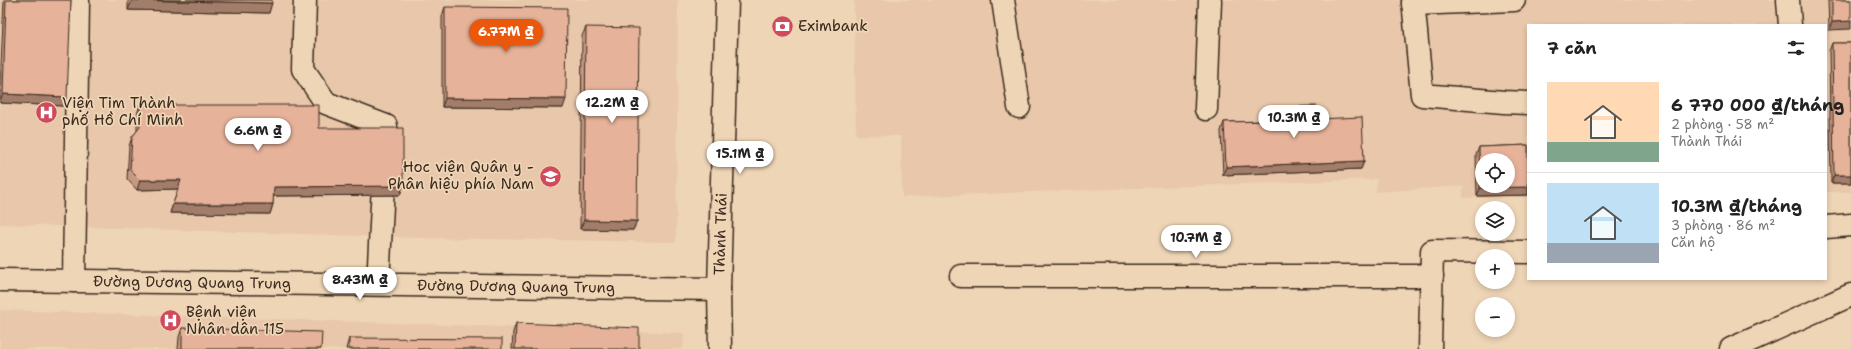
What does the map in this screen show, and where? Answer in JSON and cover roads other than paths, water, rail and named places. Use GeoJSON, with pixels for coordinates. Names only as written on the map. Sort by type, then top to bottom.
{"type":"FeatureCollection","features":[{"type":"Feature","properties":{"kind":"street"},"geometry":{"type":"LineString","coordinates":[[74,281],[78,0]]}},
{"type":"Feature","properties":{"kind":"street"},"geometry":{"type":"LineString","coordinates":[[305,0],[304,69],[326,103],[386,126],[378,284]]}},
{"type":"Feature","properties":{"kind":"street","name":"Thành Thái"},"geometry":{"type":"LineString","coordinates":[[720,349],[720,288],[727,0]]}},
{"type":"Feature","properties":{"kind":"street"},"geometry":{"type":"LineString","coordinates":[[1003,0],[1019,107]]}},
{"type":"Feature","properties":{"kind":"street"},"geometry":{"type":"LineString","coordinates":[[1206,109],[1210,0]]}},
{"type":"Feature","properties":{"kind":"street"},"geometry":{"type":"LineString","coordinates":[[1514,0],[1413,2],[1422,95],[1527,103]]}},
{"type":"Feature","properties":{"kind":"street"},"geometry":{"type":"LineString","coordinates":[[1788,0],[1790,24]]}},
{"type":"Feature","properties":{"kind":"street"},"geometry":{"type":"LineString","coordinates":[[1827,227],[1851,225]]}},
{"type":"Feature","properties":{"kind":"street"},"geometry":{"type":"LineString","coordinates":[[1430,349],[1432,251],[1527,252]]}},
{"type":"Feature","properties":{"kind":"street"},"geometry":{"type":"LineString","coordinates":[[960,276],[1432,276]]}},
{"type":"Feature","properties":{"kind":"street","name":"Đường Dương Quang Trung"},"geometry":{"type":"LineString","coordinates":[[0,280],[720,288]]}},
{"type":"Feature","properties":{"kind":"street"},"geometry":{"type":"LineString","coordinates":[[1731,349],[1851,295]]}},
{"type":"Feature","properties":{"kind":"place","name":"Eximbank"},"geometry":{"type":"Point","coordinates":[783,26]}},
{"type":"Feature","properties":{"kind":"place","name":"Viện Tim Thành phố Hồ Chí Minh"},"geometry":{"type":"Point","coordinates":[46,112]}},
{"type":"Feature","properties":{"kind":"place","name":"Hoc viện Quân y - Phân hiệu phía Nam"},"geometry":{"type":"Point","coordinates":[550,176]}},
{"type":"Feature","properties":{"kind":"place","name":"Bệnh viện Nhân dân 115"},"geometry":{"type":"Point","coordinates":[171,321]}}]}
